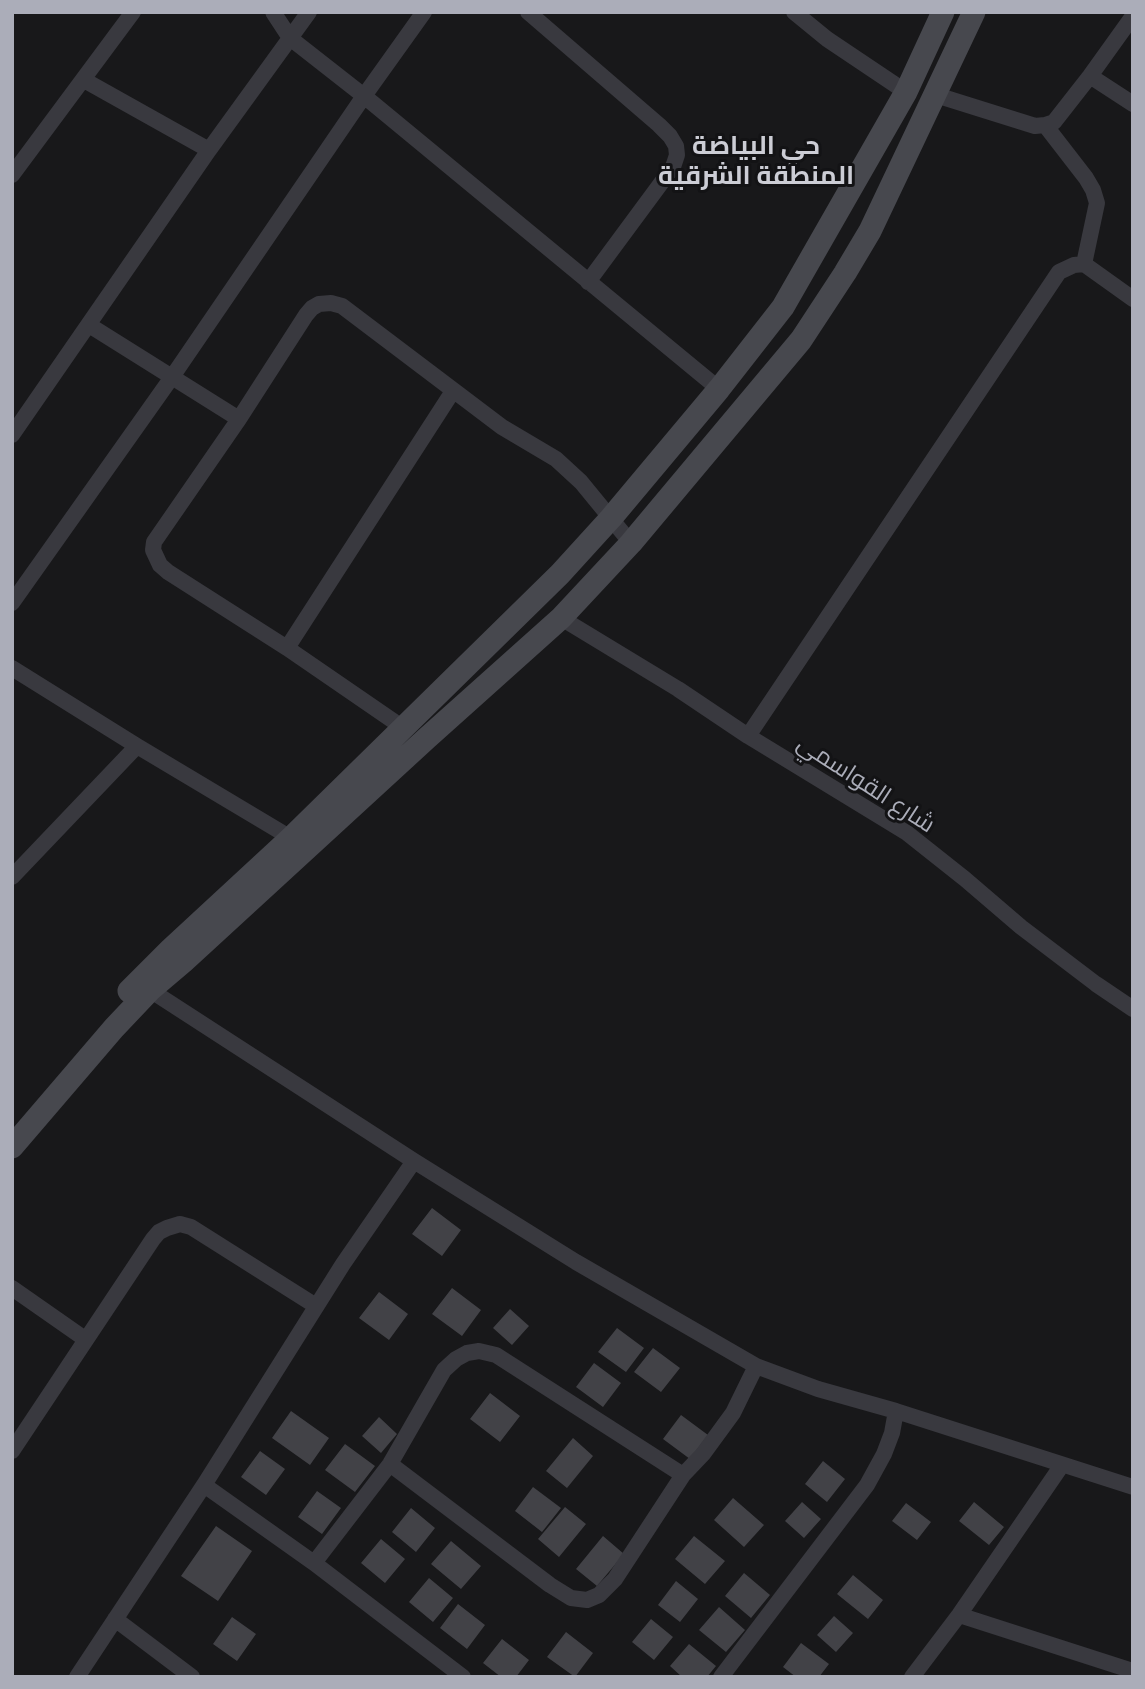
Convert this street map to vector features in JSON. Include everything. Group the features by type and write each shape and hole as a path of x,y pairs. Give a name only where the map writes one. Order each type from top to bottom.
{"main road":[{"path":"12,1135 142,987 559,574 611,518 719,389 783,307 906,92 943,12"},
{"path":"12,1147 114,1028 142,987 183,961 561,618 631,543 800,340 845,273 870,231 975,12"},
{"path":"446,685 464,704"}],"street":[{"path":"12,175 133,12"},
{"path":"273,12 290,38 719,389"},
{"path":"12,435 209,150 309,12"},
{"path":"12,603 424,12"},
{"path":"527,12 659,125 676,146 677,155 673,167 588,282"},
{"path":"793,12 827,39 906,92"},
{"path":"936,95 1035,126 1054,122 1133,16"},
{"path":"1090,76 1133,104"},
{"path":"84,80 209,150"},
{"path":"1045,125 1086,178 1097,203 1084,264"},
{"path":"748,736 1059,272 1084,264 1133,299"},
{"path":"402,727 287,648 168,572 160,565 153,550 154,542 239,419 306,315 319,304 342,306 502,427 564,466 582,482 631,543"},
{"path":"89,325 239,419"},
{"path":"287,648 453,391"},
{"name":"شارع القواسمي","path":"561,618 907,833 1021,927 1133,1009"},
{"path":"12,668 291,838"},
{"path":"16,867 136,746"},
{"path":"142,987 576,1262 756,1366 818,1389 896,1411 1133,1487"},
{"path":"77,1677 204,1485 316,1307 414,1161"},
{"path":"12,1451 153,1238 173,1225 191,1227 316,1307"},
{"path":"12,1288 85,1339"},
{"path":"314,1563 390,1464 444,1370 467,1353 480,1351 496,1355 683,1475"},
{"path":"390,1464 550,1585 570,1598 587,1600 599,1595 615,1579 683,1475 703,1454 733,1413 756,1366"},
{"path":"722,1677 867,1485 884,1454 896,1411"},
{"path":"912,1677 959,1615 1062,1465"},
{"path":"204,1485 314,1563 463,1677"},
{"path":"959,1615 1130,1672"},
{"path":"115,1619 192,1677"}],"building":[{"path":"432,1208 461,1230 442,1256 412,1234"},
{"path":"452,1288 481,1310 462,1336 432,1314"},
{"path":"379,1292 408,1314 389,1340 359,1318"},
{"path":"510,1309 529,1326 512,1345 493,1328"},
{"path":"617,1328 644,1348 626,1372 598,1352"},
{"path":"653,1348 680,1368 661,1392 634,1372"},
{"path":"594,1363 621,1383 603,1407 576,1387"},
{"path":"490,1393 520,1416 500,1442 470,1419"},
{"path":"291,1411 329,1438 310,1465 272,1438"},
{"path":"681,1415 708,1435 690,1459 663,1439"},
{"path":"379,1417 397,1434 381,1453 362,1436"},
{"path":"573,1438 593,1456 567,1488 546,1471"},
{"path":"345,1444 375,1466 355,1492 325,1470"},
{"path":"260,1451 285,1469 266,1495 241,1477"},
{"path":"823,1461 845,1479 827,1502 805,1484"},
{"path":"533,1487 561,1508 542,1532 515,1511"},
{"path":"317,1491 341,1508 322,1534 298,1517"},
{"path":"733,1498 764,1525 744,1547 714,1520"},
{"path":"802,1502 821,1519 804,1538 785,1521"},
{"path":"974,1502 1004,1527 989,1545 959,1521"},
{"path":"906,1503 931,1522 917,1540 892,1521"},
{"path":"565,1507 586,1524 559,1557 538,1539"},
{"path":"411,1508 435,1528 416,1552 392,1532"},
{"path":"216,1526 252,1551 218,1601 181,1576"},
{"path":"603,1536 624,1554 597,1586 576,1569"},
{"path":"694,1536 725,1561 705,1584 675,1559"},
{"path":"381,1539 405,1559 385,1583 361,1563"},
{"path":"451,1541 481,1566 461,1589 431,1564"},
{"path":"744,1573 770,1595 751,1618 725,1596"},
{"path":"853,1575 883,1600 868,1619 837,1594"},
{"path":"429,1578 453,1598 433,1622 409,1602"},
{"path":"676,1581 698,1599 680,1622 658,1605"},
{"path":"458,1604 485,1625 467,1649 440,1628"},
{"path":"719,1607 745,1630 726,1652 699,1630"},
{"path":"834,1616 853,1633 836,1652 817,1635"},
{"path":"232,1617 256,1634 237,1661 213,1644"},
{"path":"651,1619 673,1637 654,1660 632,1642"},
{"path":"566,1632 593,1653 575,1677 547,1657"},
{"path":"502,1639 529,1660 516,1677 501,1677 483,1663"},
{"path":"801,1643 829,1664 819,1677 796,1677 783,1667"},
{"path":"689,1644 716,1666 707,1677 682,1677 670,1666"}],"district":[{"name":"حي البياضة المنطقة الشرقية","path":"756,161"}]}
